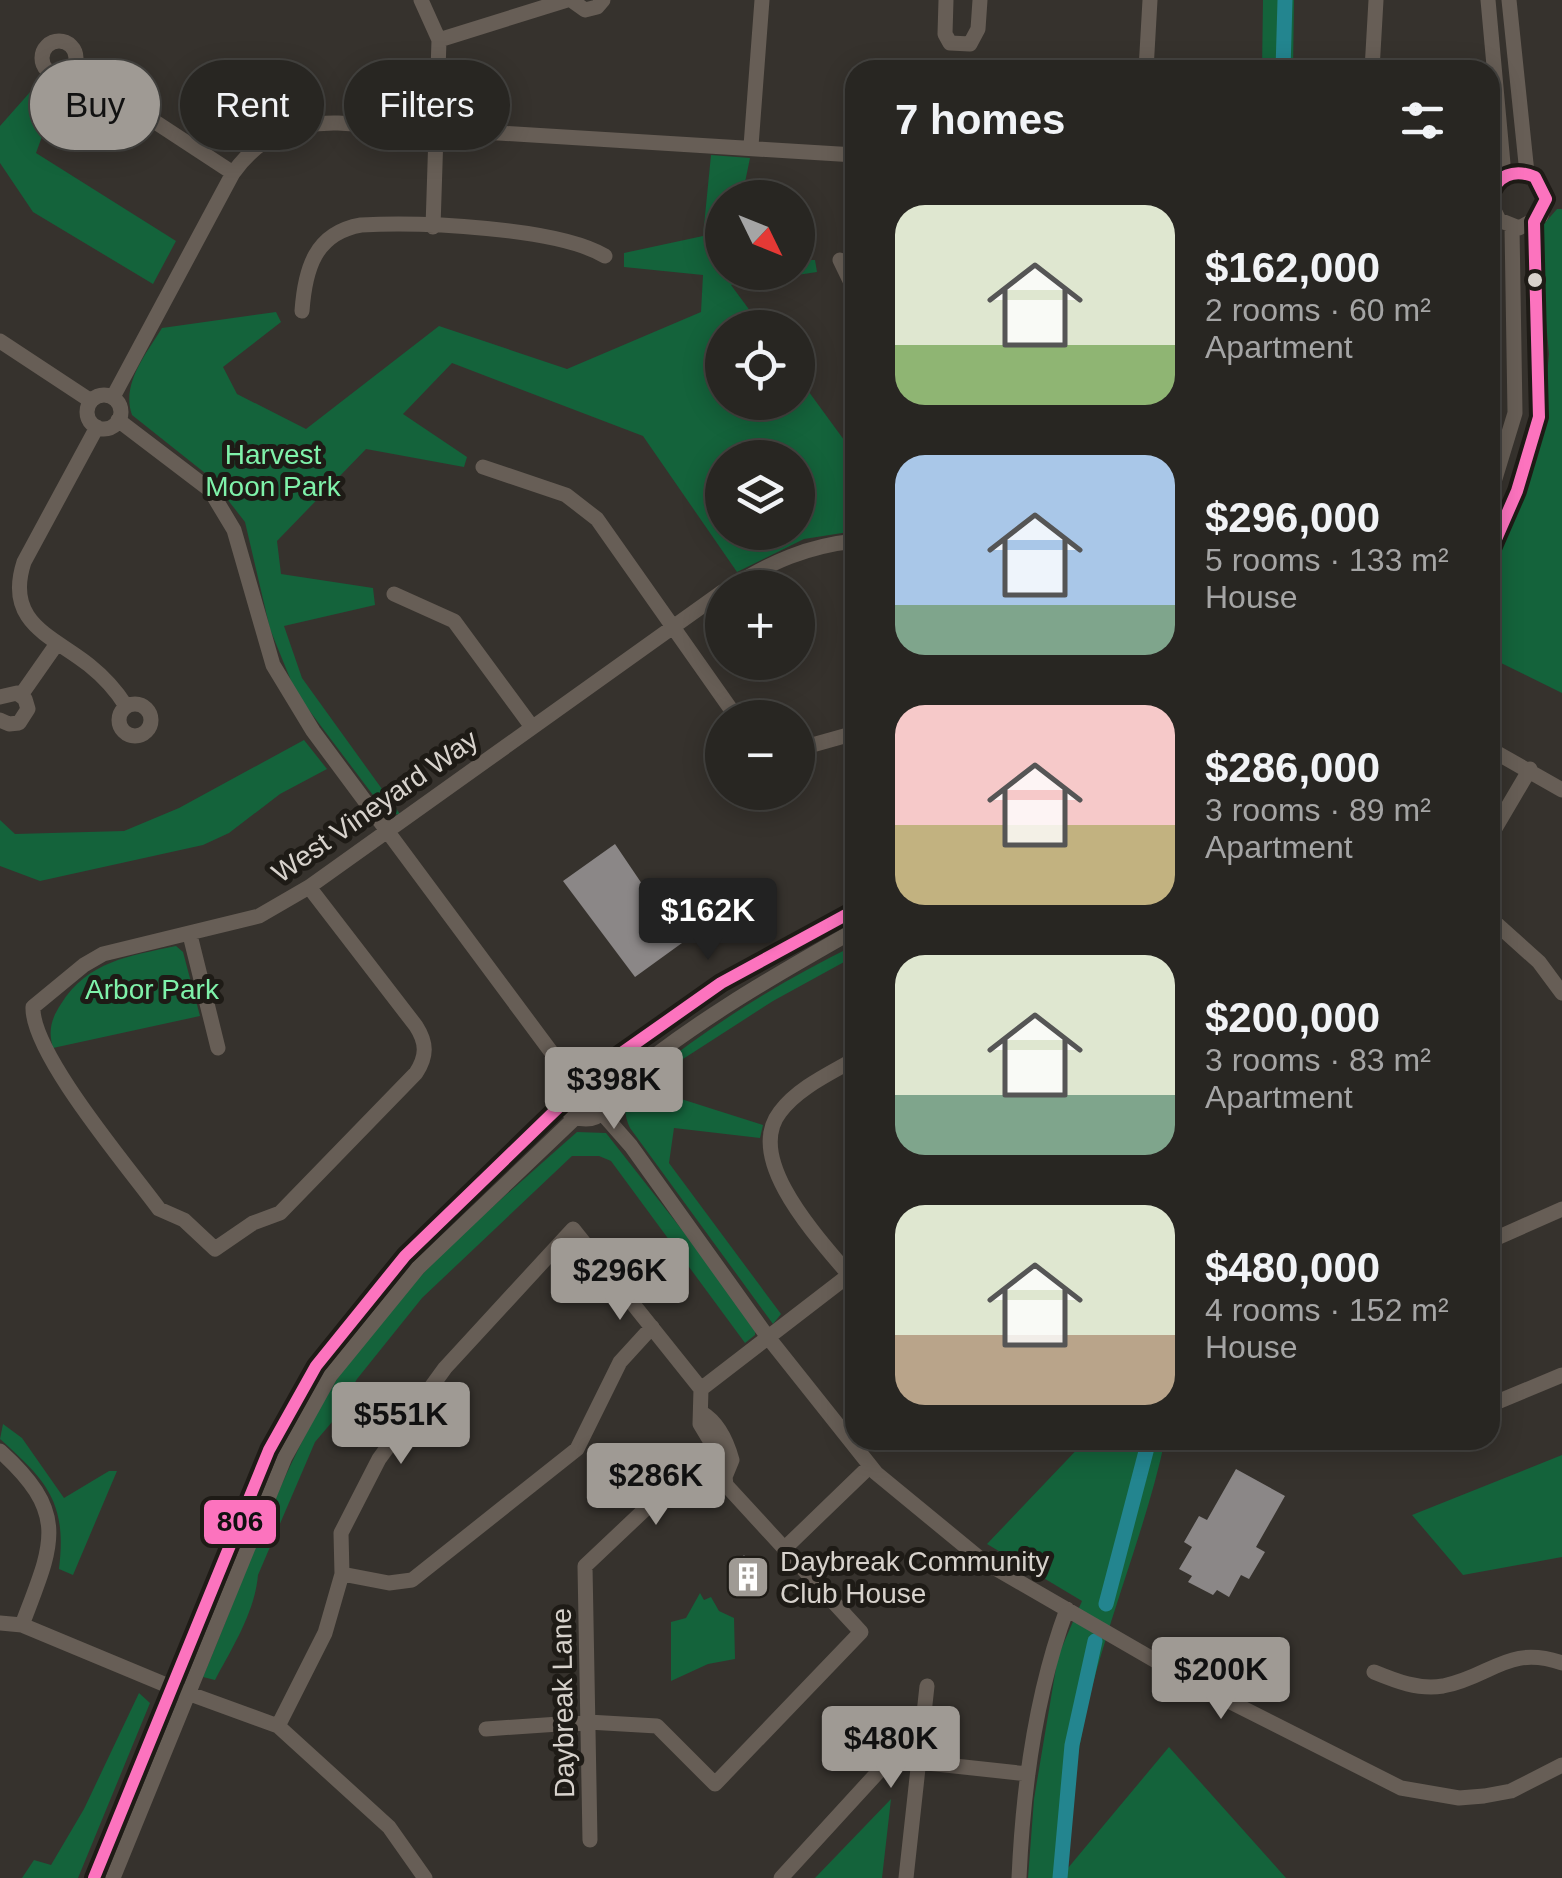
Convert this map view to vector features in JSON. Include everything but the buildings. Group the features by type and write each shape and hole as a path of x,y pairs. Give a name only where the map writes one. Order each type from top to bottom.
{"street":[{"path":"420,0 439,40 439,60"},
{"path":"439,40 569,0 585,10 597,7 603,0"},
{"path":"752,146 762,0"},
{"path":"946,0 945,34 950,43 960,46 970,44 976,37 980,0"},
{"path":"1147,60 1150,0"},
{"path":"1373,60 1376,0"},
{"path":"1488,0 1493,60"},
{"path":"1510,0 1527,173"},
{"path":"113,397 233,173 260,143 284,130 319,122 344,123"},
{"path":"160,125 233,173"},
{"path":"1500,131 1504,175"},
{"path":"510,132 845,153"},
{"path":"432,227 436,150"},
{"path":"1500,179 1504,175 1527,173 1554,199 1534,222 1512,227 1500,219"},
{"path":"1500,530 1517,491 1539,417 1534,222"},
{"path":"302,310 309,264 318,248 341,228 380,224 567,238 606,256"},
{"path":"1500,463 1515,413 1512,227"},
{"path":"840,260 845,270"},
{"path":"0,341 91,401"},
{"path":"104,395 113,397 121,410 118,420 107,428 97,427 88,416 91,401 104,395"},
{"path":"118,420 210,490 234,530 273,665 314,731 569,1076"},
{"path":"97,427 21,574 23,604 32,623 56,645 86,662 114,688 126,706"},
{"path":"483,467 566,495 597,519 725,700"},
{"path":"761,570 783,557 845,542"},
{"path":"394,594 454,621 532,727"},
{"name":"West Vineyard Way","path":"310,887 416,1026 425,1056 416,1073 280,1213 252,1223 216,1249 184,1220 158,1209 55,1065 32,1022 33,1007 84,964 103,954 259,916 310,887 705,604"},
{"path":"22,695 56,645"},
{"path":"0,697 12,692 22,695 28,704 24,719 14,724 0,720"},
{"path":"815,744 845,736"},
{"path":"1500,755 1562,790"},
{"path":"1500,820 1530,770"},
{"path":"596,1071 666,1017 760,957 845,915"},
{"path":"1500,927 1529,952 1562,992"},
{"path":"190,935 218,1048"},
{"path":"611,1091 596,1071 577,1071 563,1084 563,1103 576,1117 594,1118 602,1113 611,1091 674,1041 755,987 845,936"},
{"path":"845,1065 796,1095 771,1126 768,1150 776,1177 845,1269"},
{"path":"94,1878 270,1450 316,1366 405,1256 563,1103"},
{"path":"602,1113 631,1146 767,1336 845,1434"},
{"path":"113,1878 286,1457 330,1376 418,1268 576,1117"},
{"path":"1500,1237 1562,1210"},
{"path":"278,1726 325,1632 342,1574 342,1533 379,1460 444,1368 573,1229 701,1389 700,1424 715,1449 717,1469 725,1481 861,1632 716,1784 657,1726 588,1722 486,1729"},
{"path":"701,1389 767,1336 845,1283"},
{"path":"342,1574 389,1584 412,1580 542,1479 577,1449 620,1362 652,1327"},
{"path":"1500,1400 1562,1375"},
{"path":"857,1450 914,1508 983,1561 1201,1686 1401,1788 1460,1798 1484,1796 1510,1790 1562,1765"},
{"path":"0,1451 28,1476 44,1501 51,1533 45,1564 22,1624"},
{"path":"784,1548 870,1466"},
{"name":"Daybreak Lane","path":"590,1840 585,1566 658,1496 686,1484 725,1481"},
{"path":"1019,1878 1028,1774 1047,1670 1067,1609"},
{"path":"0,1622 22,1624 170,1687 278,1726 389,1827 425,1878"},
{"path":"1374,1672 1425,1687 1444,1686 1522,1656 1542,1656 1562,1663"},
{"path":"906,1878 926,1686"},
{"path":"781,1878 890,1759 1028,1774"}],"green space":[{"path":"1263,0 1294,0 1293,60 1262,60"},
{"path":"30,92 30,150 37,150 36,153 176,241 153,284 33,212 0,163 0,126"},
{"path":"711,155 750,158 745,180 709,180"},
{"path":"1557,209 1562,209 1562,693 1500,662 1500,544 1529,484 1543,421 1549,354 1540,255 1544,224"},
{"name":"Harvest Moon Park","path":"705,216 705,290 735,290 749,310 705,310 705,420 815,420 815,400 845,441 845,533 815,537 815,440 705,440 705,526 643,436 452,363 403,414 467,457 464,467 366,449 277,541 281,574 373,588 375,605 284,626 302,678 400,814 388,815 296,693 270,629 245,522 210,477 132,415 132,381 162,328 276,312 281,322 223,367 237,394 306,429 439,326 567,369 701,312 703,275 624,267 624,253 703,236"},
{"path":"722,550 782,550 741,570 736,570"},
{"path":"304,740 327,769 280,794 229,833 203,845 40,881 0,866 0,820 15,834 124,831 179,808"},
{"name":"Arbor Park","path":"176,946 183,952 200,1016 53,1048 51,1031 55,1015 84,978 111,963"},
{"path":"845,950 845,961 773,1001 683,1059 678,1098 763,1125 760,1138 674,1128 669,1163 781,1314 773,1324 630,1128 625,1111 630,1089 636,1082 723,1020"},
{"path":"577,1132 606,1133 756,1324 755,1335 745,1343 611,1161 599,1156 572,1156 422,1298 357,1379 332,1422 315,1442 258,1575 248,1616 235,1642 215,1680 203,1677 279,1491 314,1419 358,1348 415,1282"},
{"path":"3,1424 22,1438 64,1498 109,1471 117,1471 73,1575 59,1569 57,1510 31,1468 0,1439"},
{"path":"1076,1450 1162,1450 1087,1707 1074,1787 1068,1868 1169,1747 1286,1878 1028,1878 1034,1799 1058,1656 1082,1601 987,1544"},
{"path":"1562,1455 1562,1557 1463,1575 1412,1515"},
{"path":"700,1593 704,1600 711,1597 719,1611 734,1618 735,1659 708,1664 671,1681 671,1622 686,1618"},
{"path":"139,1693 150,1703 78,1878 22,1878 34,1860 51,1865 84,1809"},
{"path":"891,1799 882,1878 815,1878"}],"waterway":[{"path":"1283,60 1285,0"},
{"path":"1106,1604 1146,1450"},
{"path":"1060,1878 1072,1745 1095,1641"}],"transit line":[{"name":"806","path":"1500,181 1520,173 1535,177 1546,199 1534,222"},
{"name":"806","path":"1500,530 1517,491 1539,417 1534,222"},
{"name":"806","path":"596,1071 721,983 845,915"},
{"name":"806","path":"94,1878 269,1450 316,1366 405,1256 563,1103"}],"place":[{"name":"Daybreak Community Club House","path":"748,1577"}]}
